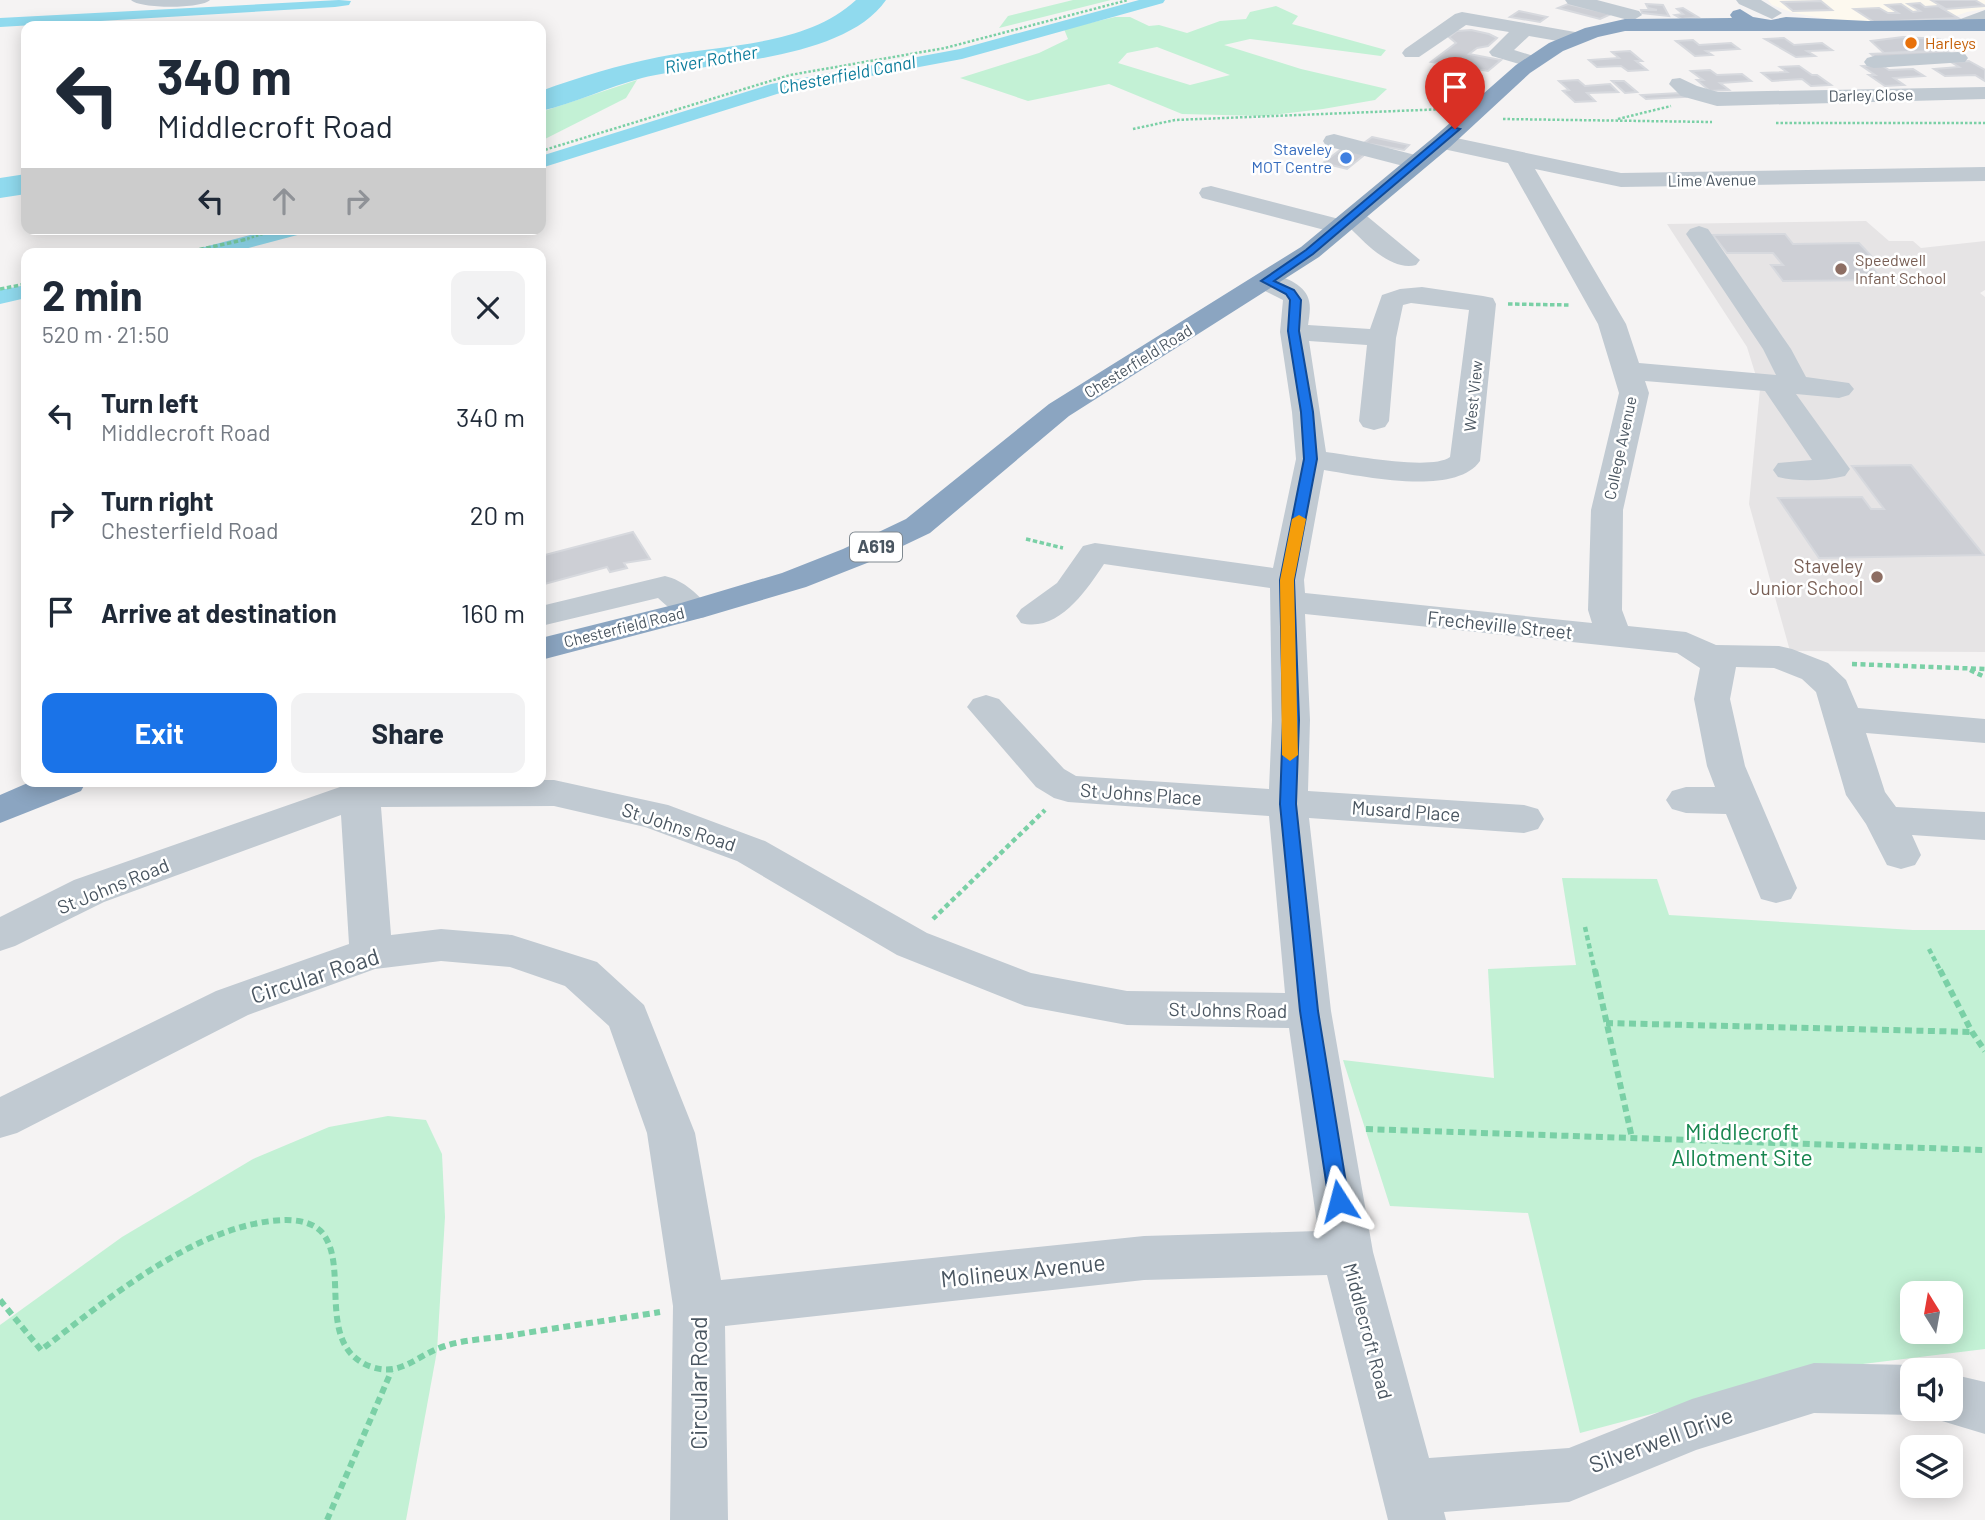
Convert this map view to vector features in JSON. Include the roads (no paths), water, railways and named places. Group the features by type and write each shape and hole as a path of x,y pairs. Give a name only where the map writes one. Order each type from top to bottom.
{"highway":[{"name":"Chesterfield Road","path":"546,648 693,610 794,580 867,551 918,526 1059,410 1292,265 1442,142 1533,62 1574,38 1625,25 1701,23 1759,13"},
{"name":"A619","path":"1759,13 1839,25 1954,25 1985,19"},
{"path":"0,810 55,787"}],"street":[{"path":"141,0 200,0"},
{"path":"1575,0 1632,15"},
{"path":"1412,53 1462,18 1574,38"},
{"path":"1874,62 1912,60 1966,51 1954,25"},
{"path":"1525,29 1499,52 1533,62"},
{"name":"Darley Close","path":"1912,60 1961,93"},
{"path":"1753,74 1782,96"},
{"name":"Darley Close","path":"1679,84 1689,92 1704,97 1730,99 1985,93"},
{"path":"1334,141 1415,162"},
{"name":"Lime Avenue","path":"1442,142 1621,180 1985,174"},
{"name":"College Avenue","path":"1518,160 1612,324 1634,393 1607,510 1605,610 1614,637"},
{"path":"1211,193 1347,222 1408,260"},
{"path":"1699,234 1777,348 1785,385 1834,469 1789,470"},
{"name":"Middlecroft Road","path":"1266,281 1284,288 1294,296 1294,331 1307,412 1311,459 1287,591 1291,720 1288,804 1309,1011 1347,1252 1413,1503"},
{"name":"West View","path":"1311,459 1431,474 1444,473 1462,466 1465,461 1483,304 1416,294 1395,298 1391,300 1382,338"},
{"path":"1294,331 1382,338 1374,421"},
{"path":"1627,371 1839,389"},
{"name":"Frecheville Street","path":"1032,616 1069,590 1095,553 1287,591 1614,637 1686,643 1709,656 1779,657 1815,671 1833,688 1866,795 1884,820 1900,855"},
{"path":"546,591 646,564"},
{"path":"546,615 665,586 693,610"},
{"path":"1709,656 1718,667 1712,699 1726,766 1776,888"},
{"name":"St Johns Place","path":"986,707 1051,778 1069,789 1288,804"},
{"path":"1843,719 1985,731"},
{"path":"360,788 371,953"},
{"name":"St Johns Road","path":"0,935 89,891 360,788 554,793 654,815 751,851 912,944 1025,989 1127,1008 1309,1011"},
{"path":"1686,800 1741,801"},
{"name":"Musard Place","path":"1288,804 1524,819"},
{"path":"1884,820 1985,826"},
{"name":"Circular Road","path":"0,1119 232,1003 371,953 442,946 512,951 581,974 628,1017 671,1133 699,1306 699,1520"},
{"name":"Molineux Avenue","path":"699,1306 1144,1258 1347,1252"},
{"name":"Silverwell Drive","path":"1413,1503 1569,1475 1692,1425 1814,1388 1900,1390"},
{"path":"1963,1402 1985,1408"}],"water":[{"path":"351,1 349,5 335,7 100,21 21,21 21,26 0,27 0,18"}],"waterway":[{"name":"River Rother","path":"546,100 639,70 763,49 807,38 849,20 873,0"},
{"name":"Chesterfield Canal","path":"546,160 777,88 962,54 1157,0"},
{"name":"River Rother","path":"0,188 21,185"},
{"name":"Chesterfield Canal","path":"224,248 274,235"},
{"name":"Chesterfield Canal","path":"0,297 21,293"}],"place":[{"name":"Harleys","path":"1911,43"},
{"name":"Staveley MOT Centre","path":"1346,158"},
{"name":"Speedwell Infant School","path":"1841,269"},
{"name":"Staveley Junior School","path":"1877,577"}],"park label":[{"name":"Middlecroft Allotment Site","path":"1742,1145"}]}
